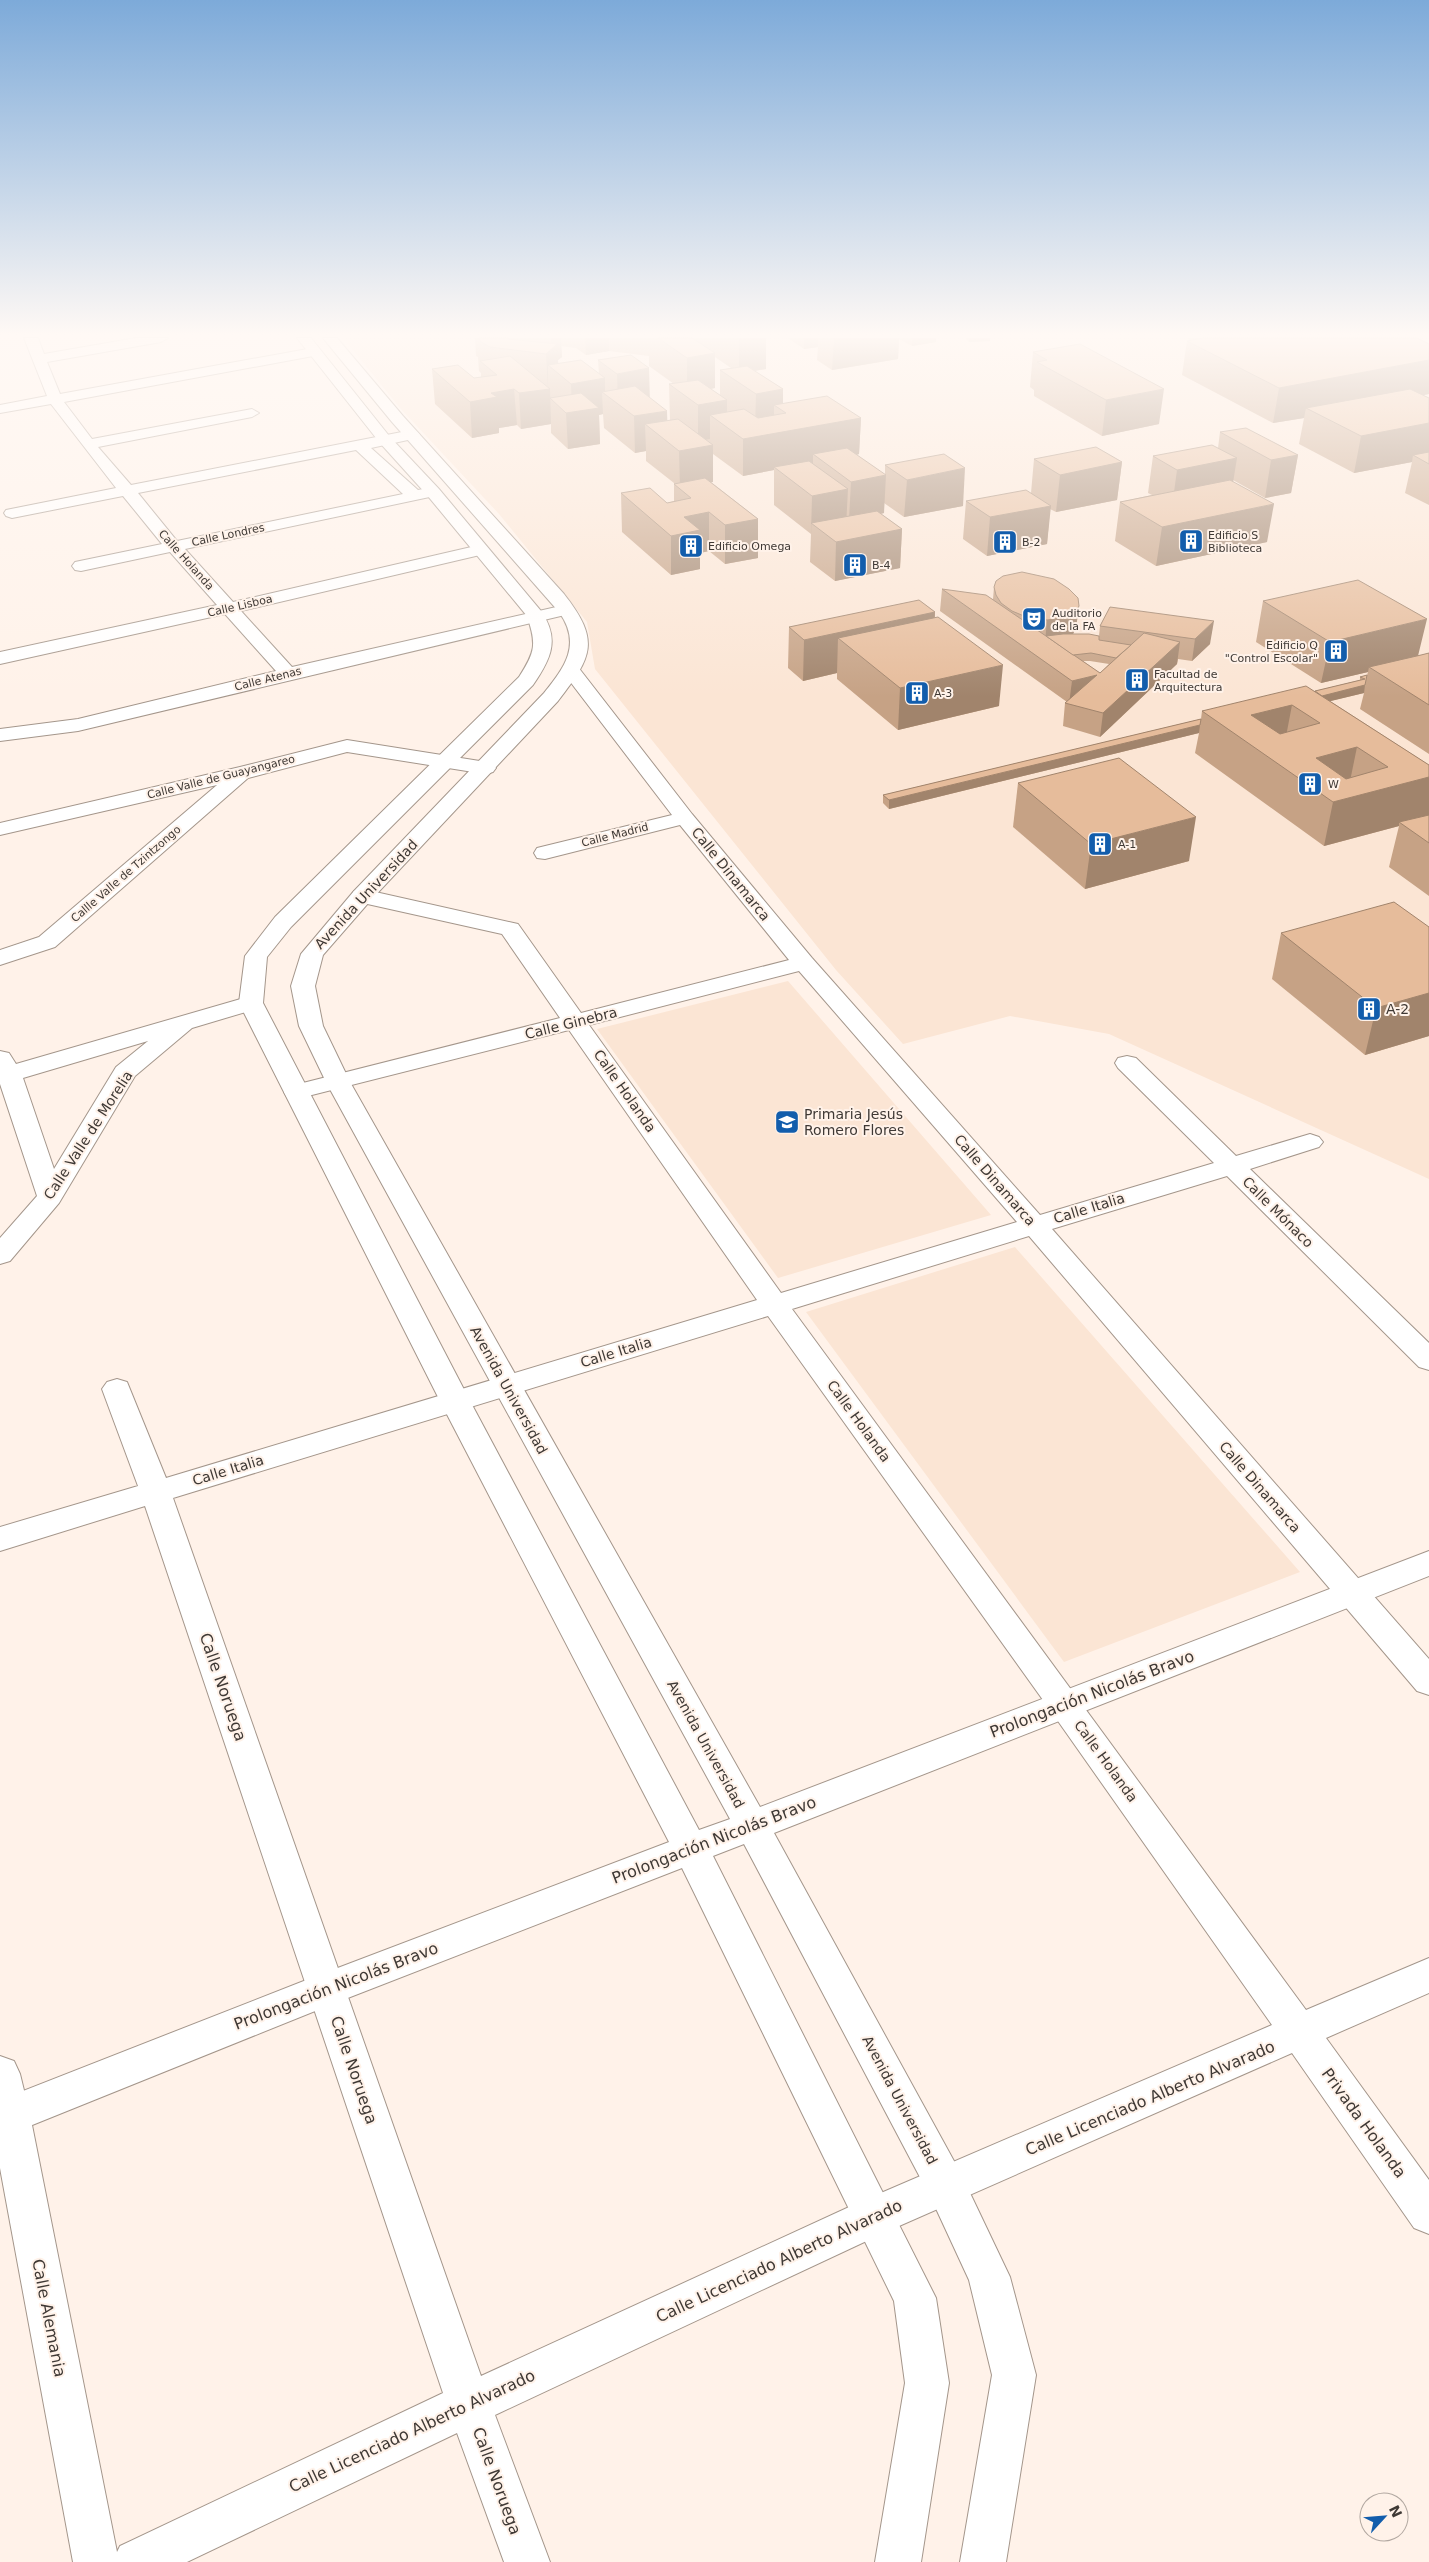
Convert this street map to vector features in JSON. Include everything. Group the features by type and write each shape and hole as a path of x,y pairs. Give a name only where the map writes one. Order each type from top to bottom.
{"street":[{"name":"Calle Holanda","path":"99,458 173,546 288,674"},
{"path":"12,513 295,458"},
{"path":"373,458 415,496"},
{"path":"401,458 433,492 535,615 542,634 542,656 526,681 444,760 283,922 256,956 251,1003 455,1401 691,1849 915,2298 927,2383 898,2562"},
{"name":"Avenida Universidad","path":"432,458 565,610 577,627 579,648 571,671 551,697 486,768 362,896 312,954 303,986 310,1026 338,1082 752,1826 946,2186 989,2277 1014,2375 983,2562"},
{"name":"Calle Londres","path":"81,566 433,492"},
{"name":"Calle Lisboa","path":"0,658 480,550"},
{"name":"Calle Atenas","path":"0,736 78,725 535,615 565,610"},
{"name":"Calle Dinamarca","path":"571,671 685,818 804,963 1034,1225 1429,1682"},
{"name":"Calle Valle de Guayangareo","path":"0,829 242,773 347,746 486,768"},
{"name":"Callle Valle de Tzintzongo","path":"0,958 47,942 242,773"},
{"name":"Calle Madrid","path":"545,853 685,818"},
{"name":"Calle Holanda","path":"362,896 510,929 774,1304 1066,1704 1300,2033"},
{"name":"Calle Ginebra","path":"296,1092 804,963"},
{"name":"Calle Valle de Morelia","path":"4,1066 184,1023 251,1003"},
{"name":"Calle Valle de Morelia","path":"0,1254 50,1197 125,1072 184,1023"},
{"name":"Calle Mónaco","path":"1127,1063 1429,1360"},
{"path":"4,1066 50,1197"},
{"name":"Calle Italia","path":"0,1539 1310,1142"},
{"name":"Calle Noruega","path":"116,1389 156,1492 469,2404 527,2562"},
{"name":"Prolongación Nicolás Bravo","path":"5,2117 327,1989 1352,1595 1429,1563"},
{"name":"Calle Licenciado Alberto Alvarado","path":"136,2562 469,2404 875,2216 1300,2033 1429,1975"},
{"name":"Privada Holanda","path":"1300,2033 1429,2214"},
{"name":"Calle Alemania","path":"0,2074 5,2117 96,2562"}],"shaded area":[{"path":"446,458 1429,458 1429,1179 1109,1034 1010,1016 903,1044 836,970 595,669 587,622 499,514"},
{"name":"Primaria Jesús Romero Flores","path":"788,981 991,1215 778,1278 597,1029"},
{"path":"1015,1247 1300,1572 1064,1662 806,1312"}],"building":[{"path":"818,458 861,458 886,475 851,482"},
{"path":"925,458 949,458 965,468 907,480 885,465"},
{"path":"1114,458 1122,462 1060,475 1034,459"},
{"path":"1156,458 1237,458 1177,470"},
{"path":"1267,458 1284,458 1271,460"},
{"path":"1418,458 1429,458 1429,464"},
{"path":"809,461 848,489 812,496 774,467"},
{"path":"705,478 758,519 725,525 709,512 684,517 700,530 671,536 621,493 650,488 667,503 691,498 674,484"},
{"path":"1230,480 1274,504 1162,527 1120,502"},
{"path":"1026,490 1051,506 990,517 966,501"},
{"path":"877,511 902,529 836,542 811,523"},
{"path":"1022,572 1054,579 1069,589 1078,598 1079,606 1076,612 1068,617 1047,620 1024,616 1012,611 1001,603 994,587 996,581 1003,576"},
{"path":"1358,580 1427,619 1330,642 1263,601"},
{"path":"942,589 986,595 1100,673 1144,633 1180,642 1103,713 1065,703 1097,675 1072,681"},
{"path":"919,600 935,612 804,640 789,627"},
{"path":"1110,607 1214,621 1195,639 1100,626"},
{"path":"938,617 1003,665 900,688 838,638"},
{"path":"1089,634 1099,636 1099,640 1131,645 1116,658 1091,653 1073,655 1046,636"},
{"path":"1429,653 1429,705 1369,667 1421,655"},
{"path":"1367,675 1365,685 1322,696 1315,691 1365,679 1360,677"},
{"path":"1306,686 1429,765 1429,777 1333,802 1202,711","holes":["1292,705 1320,723 1280,734 1251,715","1357,747 1388,767 1346,779 1316,758"]},
{"path":"1201,719 1200,725 889,800 883,795"},
{"path":"1119,758 1196,817 1091,844 1018,783"},
{"path":"1429,815 1429,843 1399,822"},
{"path":"1394,902 1429,927 1429,993 1376,1008 1281,933"}],"place":[{"name":"Edificio S Biblioteca","path":"1191,541"},
{"name":"B-2","path":"1005,542"},
{"name":"Edificio Omega","path":"691,546"},
{"name":"B-4","path":"855,565"},
{"name":"Auditorio de la FA","path":"1034,619"},
{"name":"Edificio Q \"Control Escolar\"","path":"1336,651"},
{"name":"Facultad de Arquitectura","path":"1137,680"},
{"name":"A-3","path":"917,693"},
{"name":"W","path":"1310,784"},
{"name":"A-1","path":"1100,844"},
{"name":"A-2","path":"1369,1009"},
{"name":"Primaria Jesús Romero Flores","path":"787,1122"}]}
